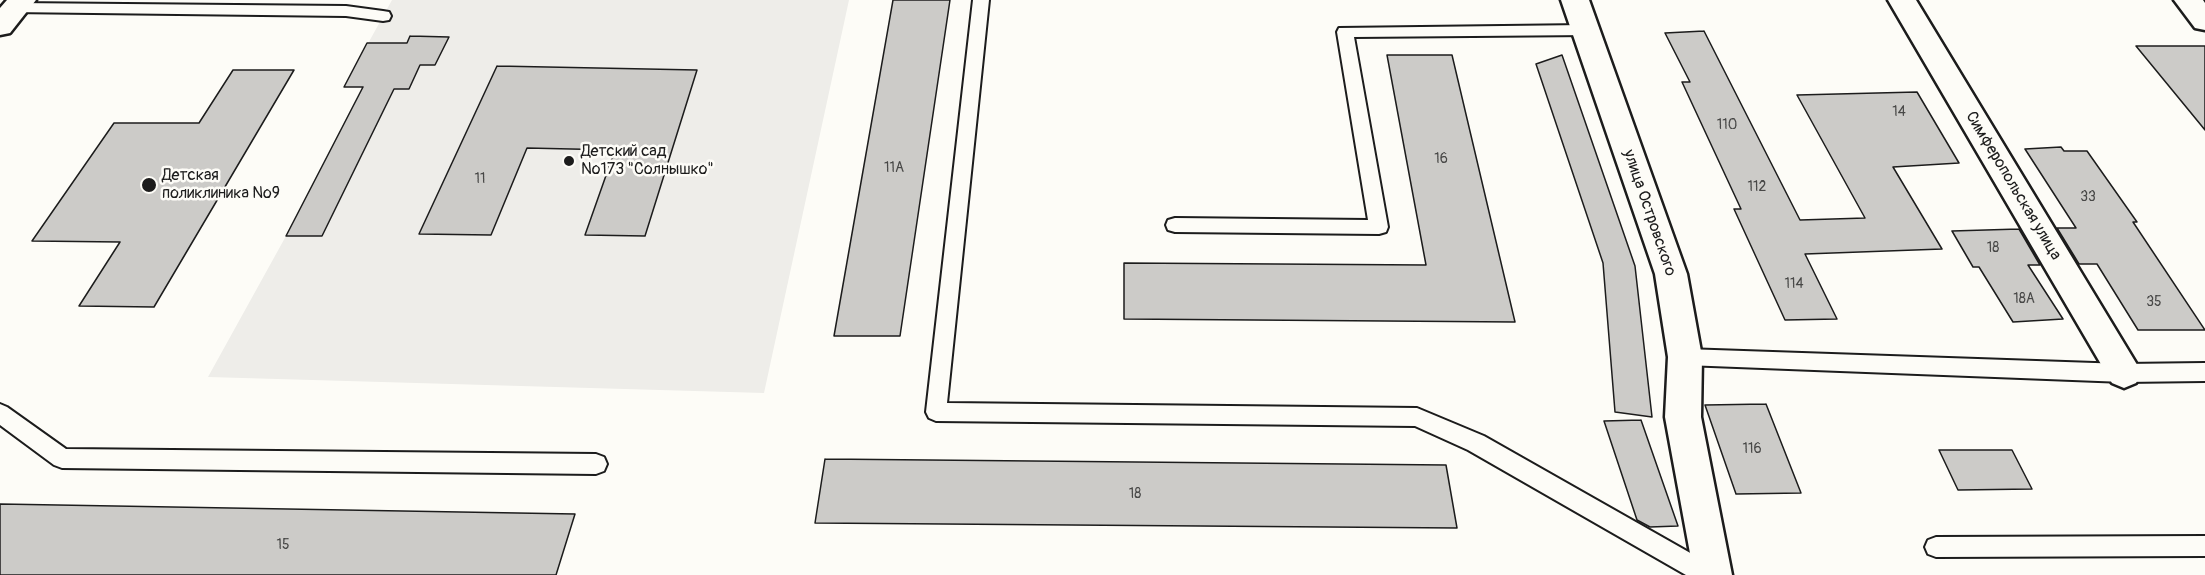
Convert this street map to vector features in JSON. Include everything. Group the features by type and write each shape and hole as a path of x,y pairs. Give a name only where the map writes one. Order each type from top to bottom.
{"street":[{"name":"улица Островского","path":"1575,0 1671,274 1685,357 1683,417 1713,575"},
{"name":"Симферопольская улица","path":"1902,0 2124,373"},
{"path":"2188,0 2205,21"}],"lane":[{"path":"981,0 936,412 1417,417 1476,443 1707,575"},
{"path":"12,11 260,5 346,10 383,16"},
{"path":"1175,225 1379,227 1345,32 1585,31"},
{"path":"1685,357 2124,373 2205,372"},
{"path":"1,414 62,458 596,464"},
{"path":"1936,547 2205,546"}],"shaded area":[{"name":"Детский сад №173 \"Солнышко\"","path":"392,0 849,0 764,393 208,377 286,236 362,87 344,87"}],"building":[{"path":"893,0 950,0 900,336 834,336"},
{"path":"1704,31 1800,220 1865,218 1797,95 1917,92 1959,163 1893,167 1942,249 1805,254 1837,319 1785,320 1734,209 1741,209 1682,82 1690,82 1665,33"},
{"path":"410,36 449,37 435,65 420,65 409,89 394,89 322,236 286,236 363,87 344,87 367,43 407,43"},
{"path":"2136,46 2205,46 2205,130"},
{"path":"1387,55 1452,55 1515,322 1124,319 1124,263 1426,265"},
{"path":"1562,55 1635,266 1652,417 1615,412 1603,263 1536,64"},
{"path":"497,66 697,70 645,236 585,235 615,150 527,148 491,235 419,234"},
{"name":"Детская поликлиника №9","path":"233,70 294,70 154,307 79,306 120,242 32,241 114,123 199,123"},
{"path":"2061,147 2064,151 2087,151 2137,222 2133,222 2205,330 2138,330 2097,264 2079,264 2057,228 2076,228 2025,149"},
{"path":"2019,229 2040,265 2028,265 2063,319 2013,322 1979,267 1973,267 1952,231"},
{"path":"1766,404 1801,493 1736,494 1705,405"},
{"path":"1641,420 1678,526 1650,527 1637,520 1604,421"},
{"path":"1939,450 2012,450 2032,489 1958,490"},
{"path":"825,459 1446,465 1457,528 815,523"},
{"path":"0,504 575,514 556,575 0,575"}],"place":[{"name":"Детский сад №173 \"Солнышко\"","path":"569,161"},
{"name":"Детская поликлиника №9","path":"149,185"}]}
